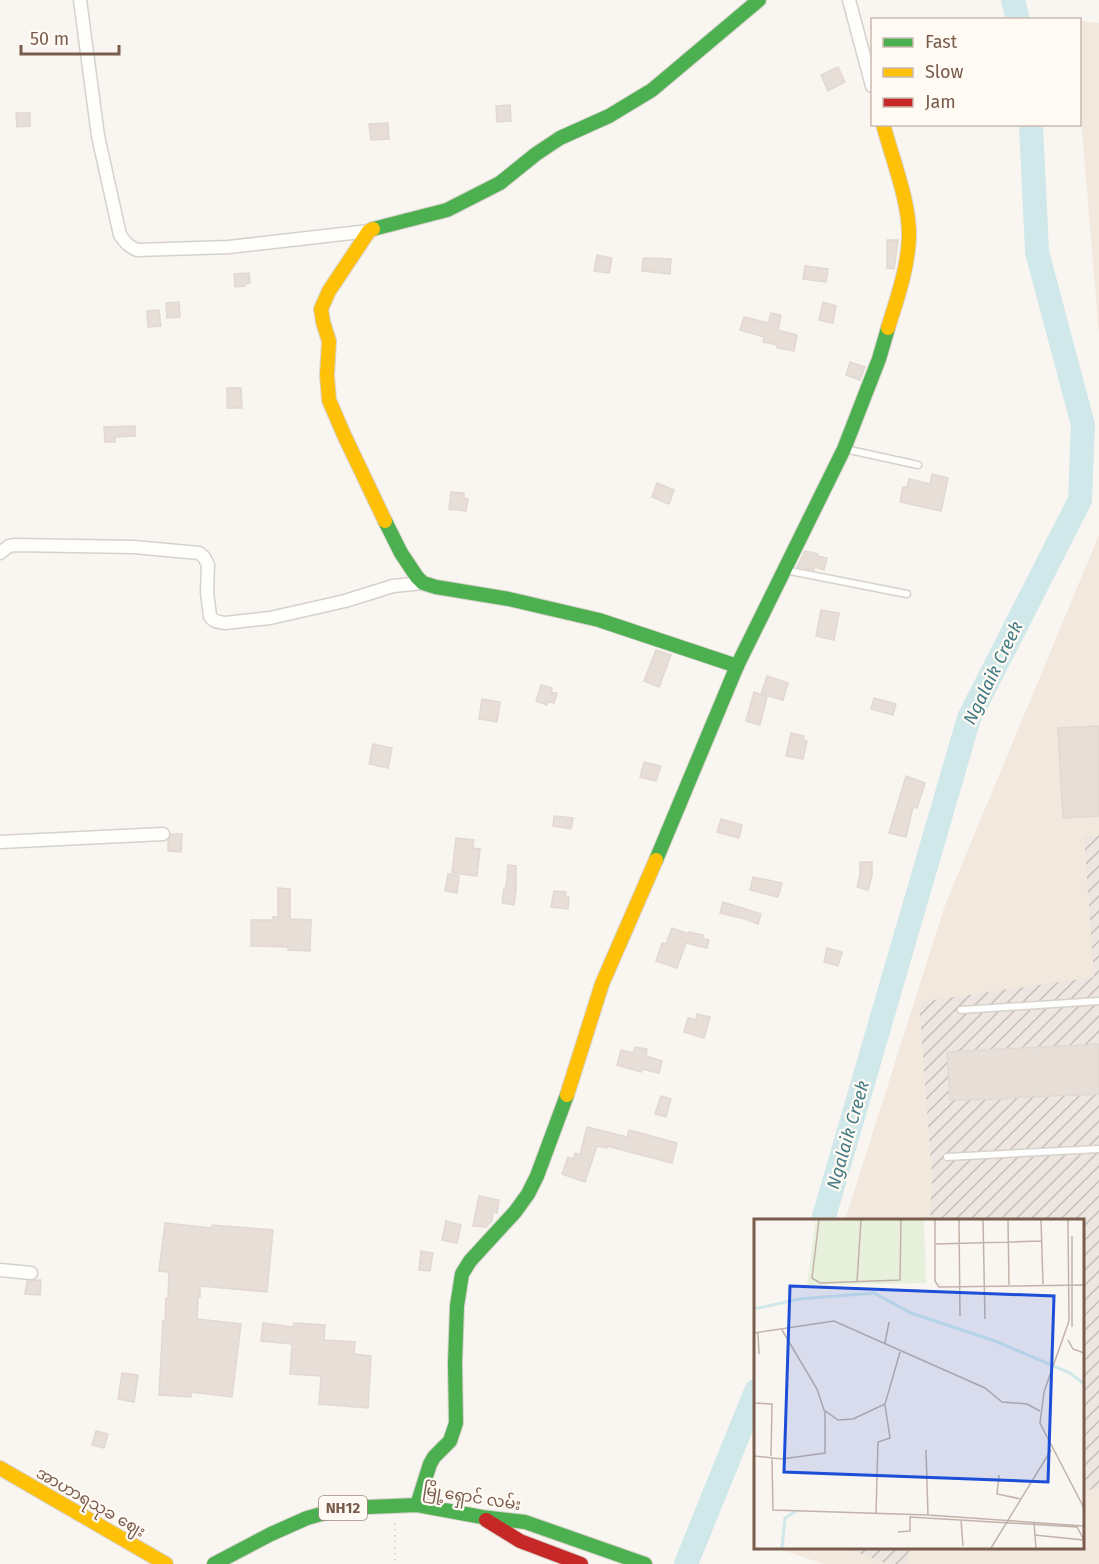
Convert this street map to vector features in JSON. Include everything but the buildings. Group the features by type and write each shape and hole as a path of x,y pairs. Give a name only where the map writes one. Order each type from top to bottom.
{"main road":[{"path":"737,666 599,620 509,599 423,583 401,553 329,400 327,375 329,341 321,309 329,291 369,231 382,224 447,210 500,183 560,138 609,116 652,90 759,0"},
{"path":"417,1505 430,1464 450,1441 456,1422 455,1351 457,1306 462,1274 480,1249 515,1212 537,1176 569,1090 602,984 737,666 844,449 879,358 906,266 909,238 908,218 884,126"},
{"name":"အာဟာရသုခ ဈေး","path":"0,1468 166,1564"},
{"name":"မြို့ရှောင် လမ်း","path":"214,1564 271,1534 308,1518 343,1508 394,1505 417,1505 525,1522 645,1564"},
{"name":"NH12","path":"482,1517 520,1541 581,1564"}],"street":[{"path":"80,0 98,136 120,235 131,248 144,250 229,247 369,231"},
{"path":"849,0 871,79"},
{"path":"0,553 9,546 15,545 134,547 199,554 204,557 208,565 207,592 210,616 218,622 225,623 270,618 345,601 393,586 423,583"},
{"path":"0,842 163,834"},
{"path":"0,1270 31,1273"}],"lane":[{"path":"844,449 918,465"},
{"path":"785,570 907,594"},
{"path":"961,1010 1099,1001"},
{"path":"947,1157 1099,1149"}],"path":[{"path":"394,1505 395,1564"}],"shaded area":[{"path":"1081,21 1099,23 1099,333 1081,118"},
{"path":"1099,535 1099,1564 824,1564 779,1549 1084,1549 1084,1219 845,1219 945,905"},
{"path":"1099,835 1099,1488 1084,1491 1084,1219 930,1219 932,1177 919,1002 1094,977 1084,836"},
{"path":"847,1549 910,1549 907,1564 888,1564"}],"waterway":[{"name":"Ngalaik Creek","path":"1013,0 1018,18"},
{"name":"Ngalaik Creek","path":"823,1219 969,718 1080,500 1083,425 1037,252 1031,126"},
{"name":"Ngalaik Creek","path":"686,1564 754,1396"}],"traffic: fast":[{"path":"373,229 447,210 500,183 560,138 609,116 652,90 759,0"},
{"path":"656,860 737,666 844,449 879,359 888,328"},
{"path":"385,521 401,553 423,583 509,599 599,620 737,666"},
{"path":"417,1505 430,1464 450,1441 456,1423 457,1306 462,1274 470,1261 515,1212 528,1194 567,1095"},
{"path":"214,1564 307,1518 343,1508 417,1505 525,1522 645,1564"}],"traffic: slow":[{"path":"884,126 904,195 909,224 904,272 888,328"},
{"path":"373,229 369,231 329,291 321,309 329,341 327,375 329,400 385,521"},
{"path":"567,1095 602,984 656,860"},
{"path":"0,1468 166,1564"}],"traffic: jam":[{"path":"486,1520 520,1541 581,1564"}]}
